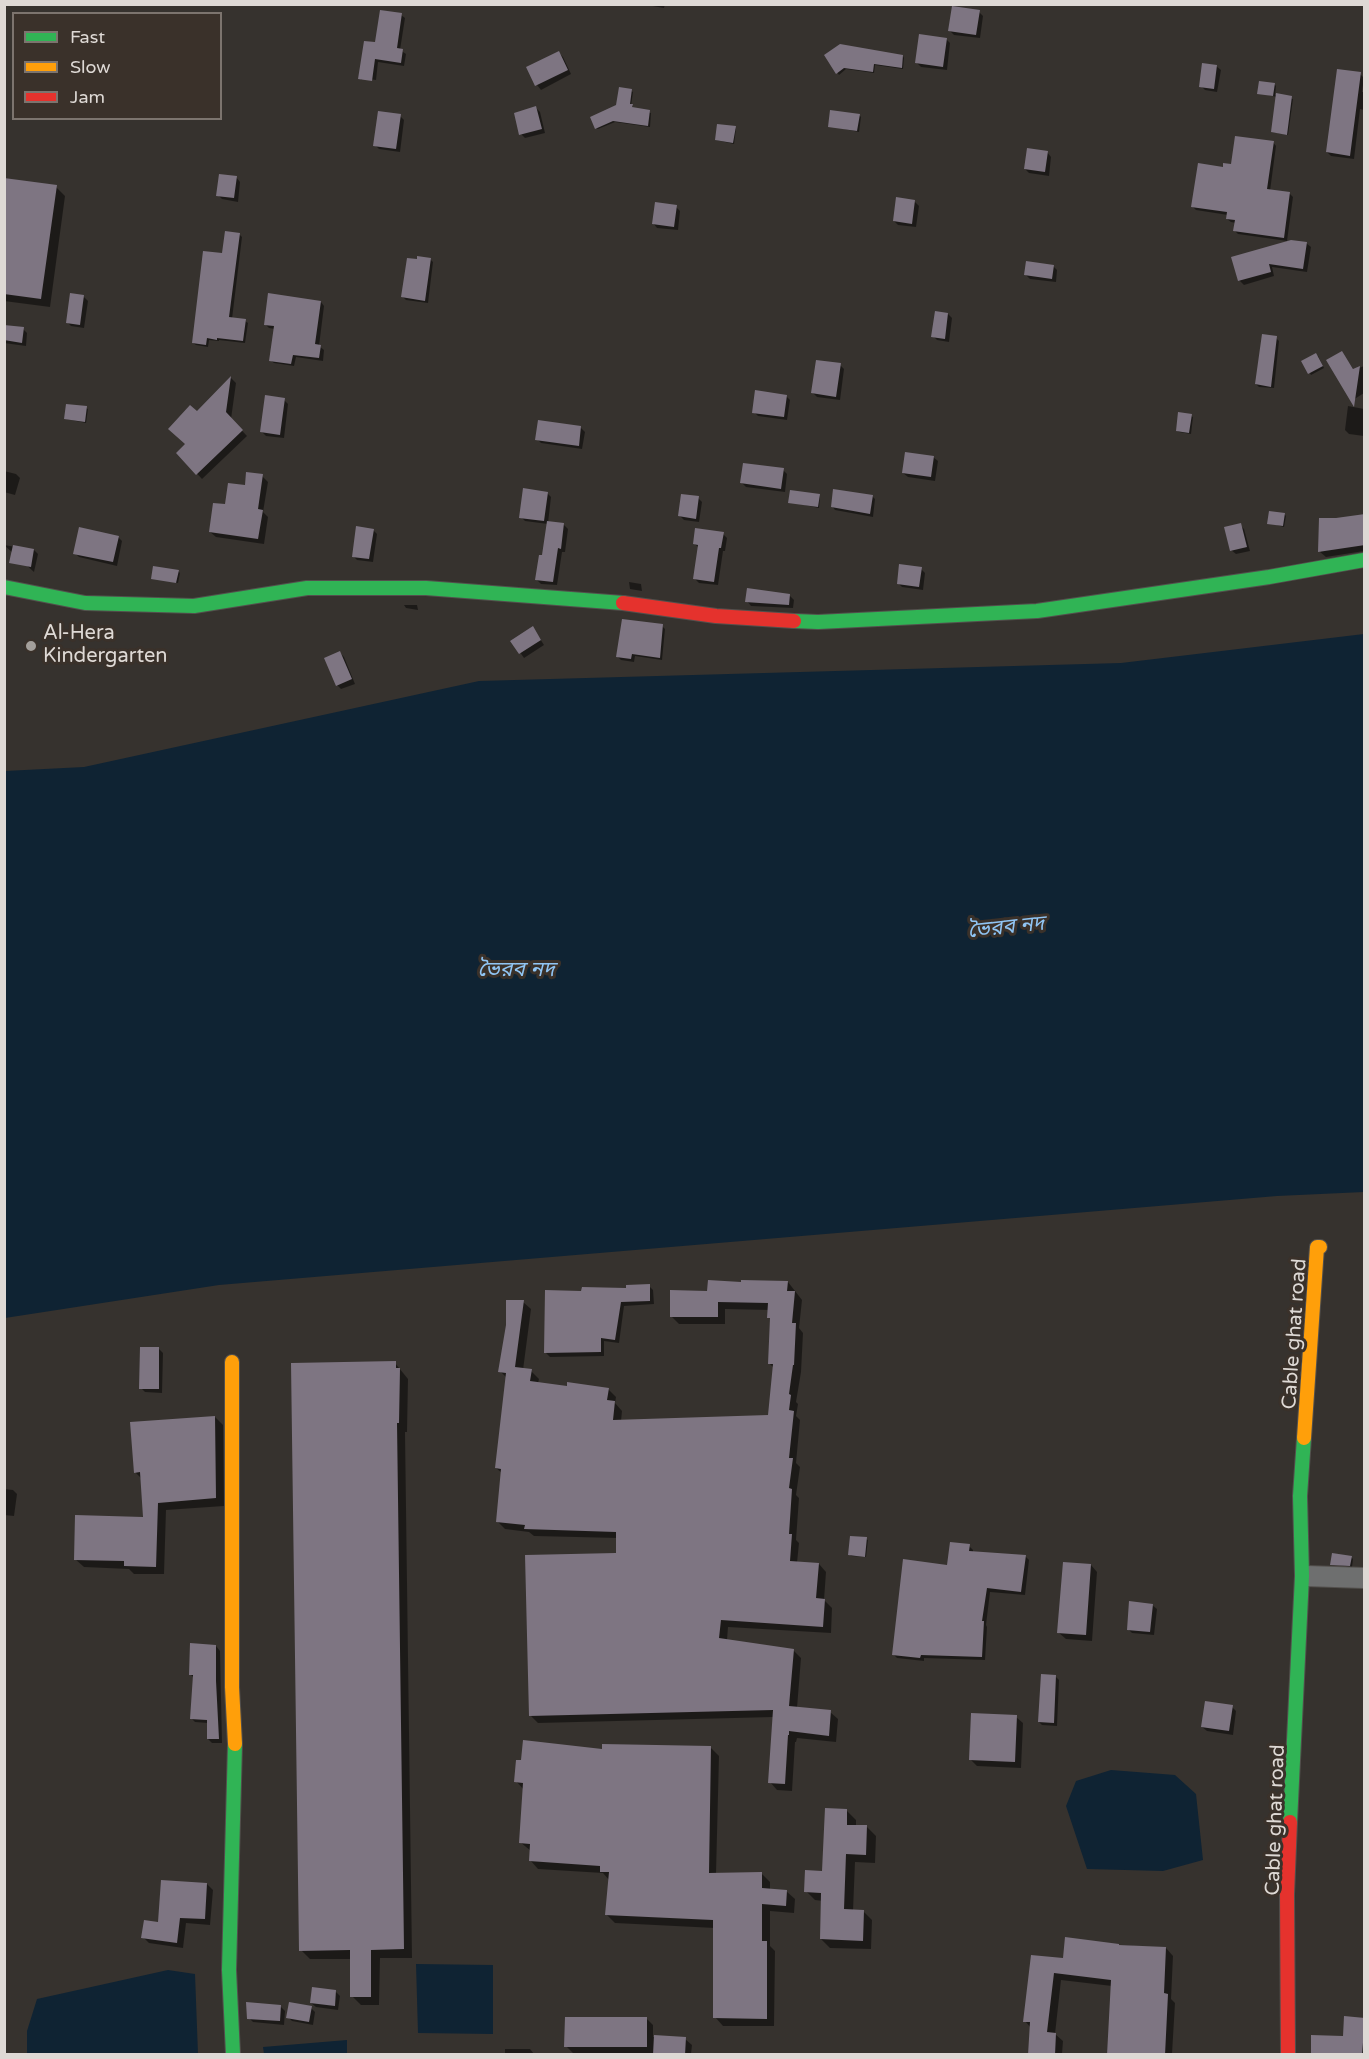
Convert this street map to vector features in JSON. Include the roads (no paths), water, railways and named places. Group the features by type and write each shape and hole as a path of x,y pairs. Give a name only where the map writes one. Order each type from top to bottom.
{"street":[{"path":"4,588 85,603 194,606 307,588 426,588 615,602 716,616 818,622 1037,611 1269,578 1365,560"},
{"name":"Cable ghat road","path":"1317,1247 1320,1247 1304,1494 1306,1576 1292,1890 1290,2055 1287,1894 1302,1576 1300,1496 1317,1247"},
{"path":"232,1362 232,1675 236,1758 230,1970 232,2055"},
{"path":"1306,1576 1365,1578"}],"water":[{"name":"ভৈরব নদ","path":"1364,634 1364,1192 1277,1196 219,1285 5,1318 5,771 84,767 479,681 1121,663"},
{"path":"1111,1770 1175,1775 1196,1794 1203,1860 1163,1871 1087,1869 1066,1806 1076,1781"},
{"path":"416,1964 493,1965 493,2034 418,2033"},
{"path":"168,1970 195,1974 198,2054 27,2054 27,2031 37,1999"},
{"path":"347,2040 347,2054 264,2054 263,2047"}],"place":[{"name":"Al-Hera Kindergarten","path":"31,646"}]}
